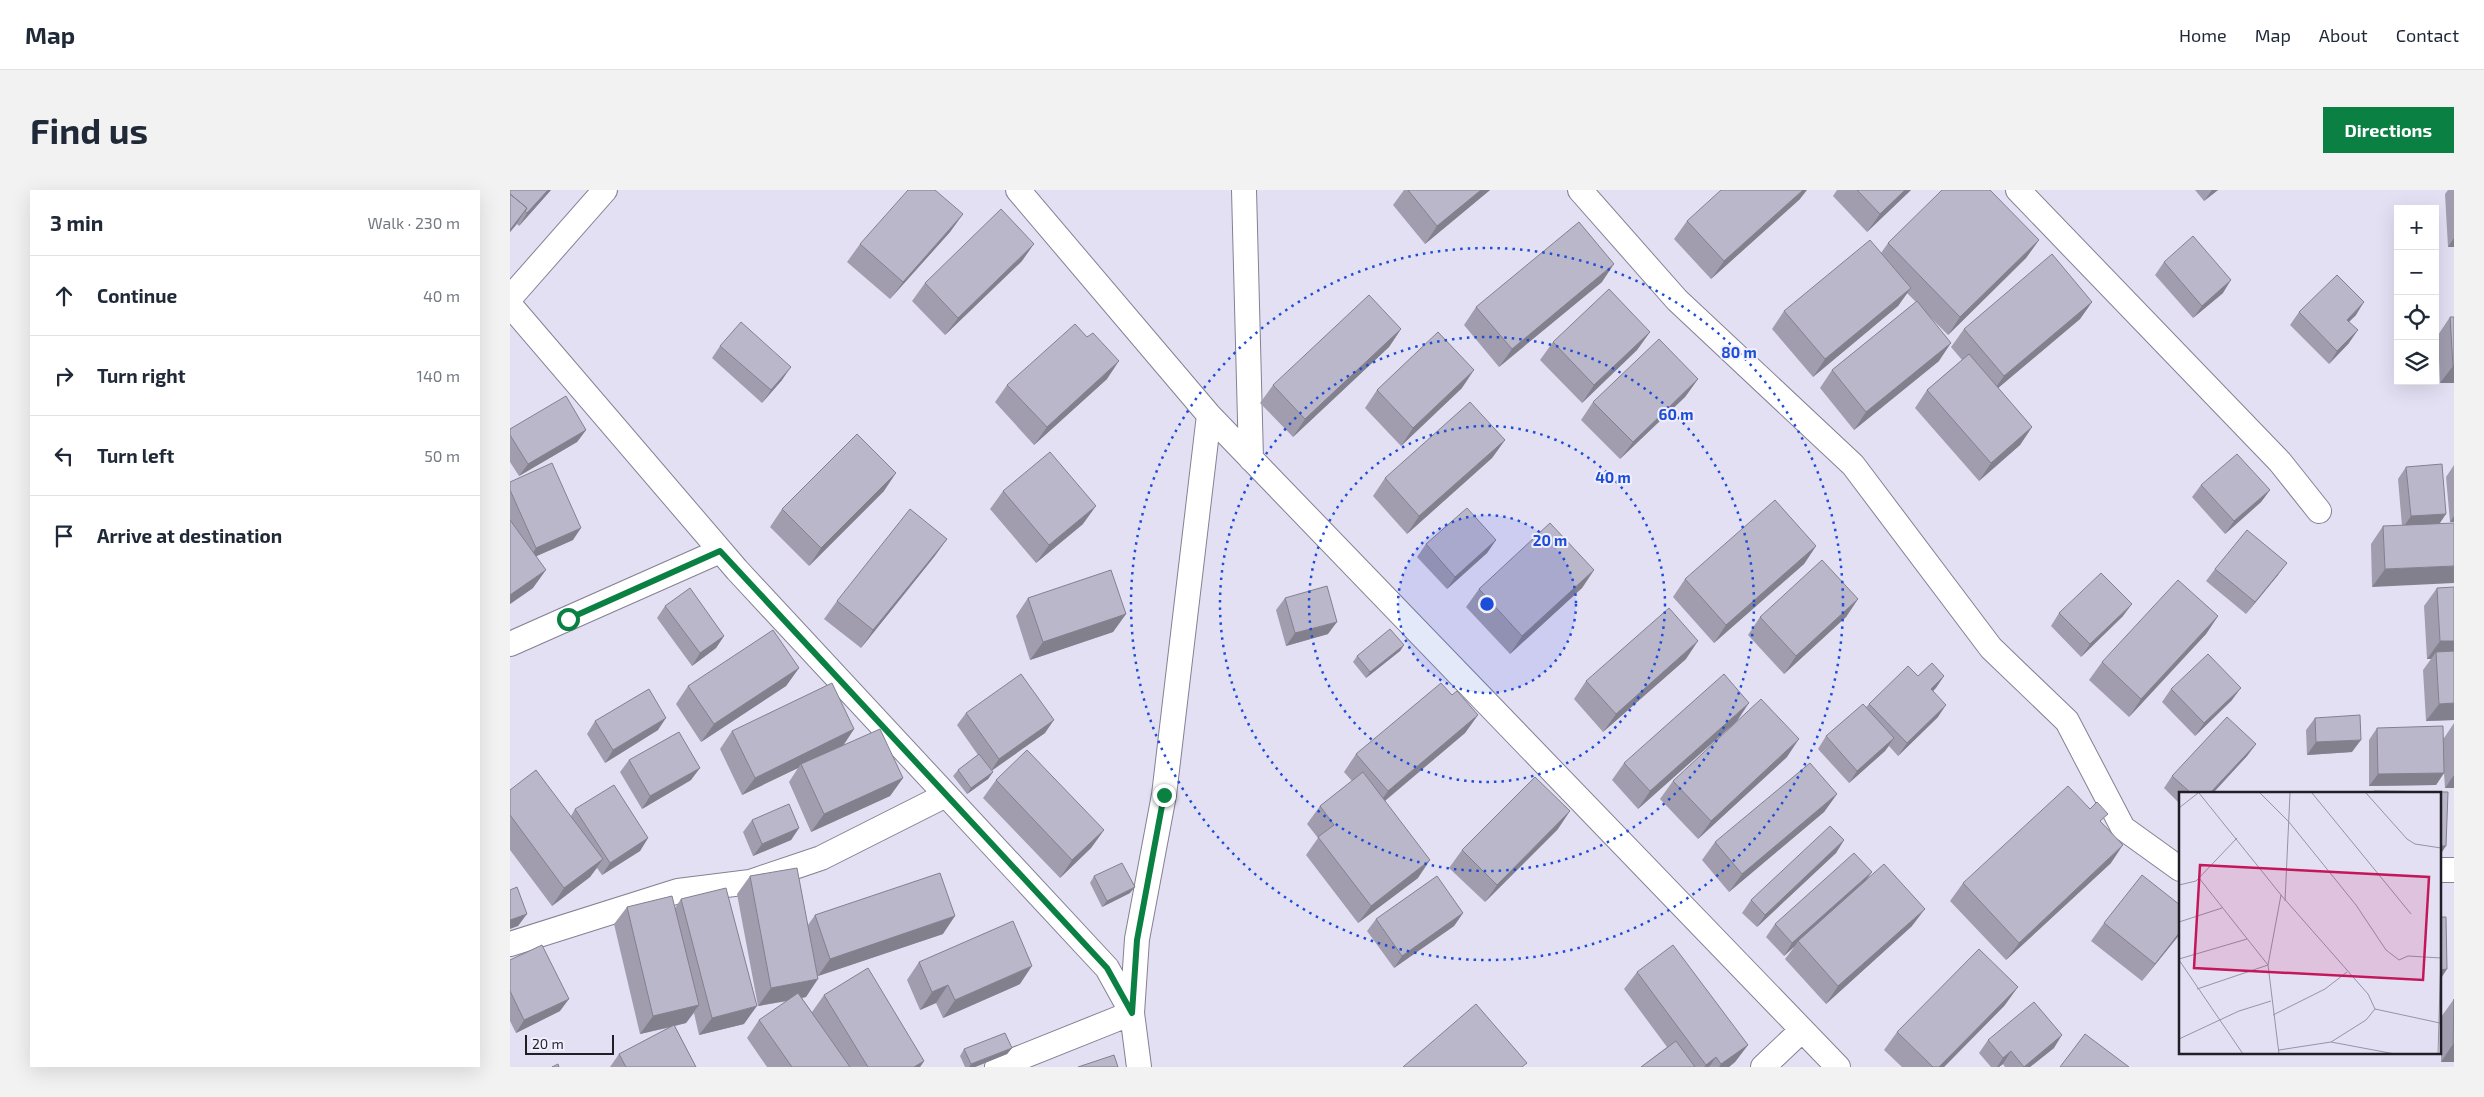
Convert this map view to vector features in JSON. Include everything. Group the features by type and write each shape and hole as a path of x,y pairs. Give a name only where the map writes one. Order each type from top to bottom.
{"street":[{"path":"510,298 605,190"},
{"path":"1018,190 1209,415 1838,1067"},
{"path":"1244,190 1251,458"},
{"path":"1580,190 1677,300 1853,466 1991,648 2067,721 2123,828 2179,868"},
{"path":"2018,190 2280,462 2320,511"},
{"path":"510,305 720,551 1107,968 1132,1013"},
{"path":"1139,1067 1132,1013 1137,940 1164,795 1209,415"},
{"path":"510,644 720,551"},
{"path":"510,944 678,890 750,882 821,858 946,795"},
{"path":"997,1067 1132,1013"},
{"path":"1763,1067 1802,1030"}],"building":[{"path":"510,190 548,190 527,213 525,211 527,208 510,194"},
{"path":"908,190 935,190 963,214 903,282 860,244"},
{"path":"1408,190 1481,190 1437,226"},
{"path":"1721,190 1803,190 1724,261 1687,221"},
{"path":"1857,190 1905,190 1880,214"},
{"path":"1942,190 1990,190 2039,240 1960,317 1888,243"},
{"path":"510,194 527,208 510,230"},
{"path":"1001,209 1034,244 958,318 925,283"},
{"path":"1579,222 1614,264 1512,349 1476,307"},
{"path":"2193,236 2231,280 2202,306 2164,262"},
{"path":"1870,240 1911,288 1825,359 1784,311"},
{"path":"2052,254 2092,302 2004,376 1964,329"},
{"path":"2337,275 2364,302 2347,320 2358,330 2337,351 2299,312"},
{"path":"1609,289 1650,332 1594,385 1553,342"},
{"path":"1369,295 1401,329 1305,419 1273,385"},
{"path":"1917,301 1951,343 1866,412 1832,370"},
{"path":"2450,317 2454,317 2453,366"},
{"path":"741,322 791,367 771,390 720,346"},
{"path":"1075,324 1087,337 1093,333 1119,361 1047,427 1007,385"},
{"path":"1438,332 1474,370 1413,428 1377,390"},
{"path":"1659,339 1698,379 1633,442 1593,402"},
{"path":"1969,354 2032,427 1991,463 1927,390"},
{"path":"566,396 586,430 528,464 510,435 510,429"},
{"path":"1470,402 1505,440 1419,516 1385,478"},
{"path":"857,434 896,473 821,548 782,509"},
{"path":"1050,452 1096,506 1049,545 1003,491"},
{"path":"2237,454 2270,490 2234,521 2201,485"},
{"path":"552,463 581,528 536,548 510,490 510,482"},
{"path":"2442,464 2446,514 2411,516 2406,467"},
{"path":"1775,500 1816,546 1726,625 1685,579"},
{"path":"1467,508 1496,540 1455,577 1426,544"},
{"path":"910,509 947,539 873,630 837,601"},
{"path":"510,520 546,570 510,595"},
{"path":"1550,523 1594,570 1522,636 1479,589"},
{"path":"2454,523 2454,566 2385,569 2383,526"},
{"path":"2247,530 2287,563 2255,602 2215,569"},
{"path":"1822,560 1858,599 1796,656 1760,617"},
{"path":"1111,570 1126,614 1043,642 1028,598"},
{"path":"2101,573 2132,604 2090,644 2059,613"},
{"path":"2178,580 2218,616 2141,699 2102,662"},
{"path":"1327,586 1337,622 1295,633 1285,598"},
{"path":"2454,587 2454,641 2440,641 2437,588"},
{"path":"690,588 724,636 700,653 665,606"},
{"path":"1669,608 1698,641 1616,714 1586,681"},
{"path":"1390,629 1404,645 1370,672 1357,656"},
{"path":"773,630 799,668 714,724 688,686"},
{"path":"2454,651 2454,703 2439,704 2436,652"},
{"path":"2208,654 2241,688 2204,723 2171,689"},
{"path":"1932,663 1944,676 1931,689 1946,705 1907,743 1869,704 1908,666 1918,676"},
{"path":"1021,674 1054,720 999,759 966,713"},
{"path":"1724,674 1749,703 1650,791 1624,763"},
{"path":"832,683 854,729 755,778 732,731"},
{"path":"1441,683 1452,695 1457,691 1478,715 1388,791 1356,754"},
{"path":"649,689 666,718 613,750 595,721"},
{"path":"1761,699 1799,739 1711,821 1673,781"},
{"path":"1863,704 1894,738 1857,771 1826,736"},
{"path":"2360,715 2361,740 2316,742 2315,718"},
{"path":"2227,717 2256,744 2211,792 2190,792 2172,776"},
{"path":"2443,726 2444,773 2378,774 2377,728"},
{"path":"880,729 903,778 824,814 801,764"},
{"path":"679,732 700,768 650,796 629,760"},
{"path":"1027,750 1104,830 1072,860 996,780"},
{"path":"979,754 993,772 971,788 958,770"},
{"path":"1810,763 1837,794 1742,874 1715,842"},
{"path":"536,770 603,859 564,888 510,815 510,790"},
{"path":"1363,772 1430,860 1371,906 1318,837 1334,825 1320,806"},
{"path":"1535,777 1570,811 1497,885 1462,850"},
{"path":"614,785 648,838 610,863 575,809"},
{"path":"2068,786 2090,809 2097,802 2108,814 2100,821 2123,845 2019,943 1963,883"},
{"path":"2374,791 2448,792 2446,846 2442,846 2442,792"},
{"path":"789,804 799,828 762,844 752,820"},
{"path":"1830,826 1844,840 1765,915 1751,900"},
{"path":"1854,853 1872,872 1792,943 1775,924"},
{"path":"1122,863 1135,887 1107,901 1094,876"},
{"path":"1884,864 1925,909 1838,986 1798,941"},
{"path":"797,868 818,979 771,988 750,876"},
{"path":"940,873 955,916 830,959 815,915"},
{"path":"2142,875 2179,904 2179,933 2155,964 2104,923"},
{"path":"1437,876 1463,913 1402,956 1376,919"},
{"path":"517,887 527,914 510,920 510,890"},
{"path":"726,888 757,1006 712,1018 681,899"},
{"path":"672,896 699,1005 653,1016 627,907"},
{"path":"2442,917 2446,917 2447,969 2442,970"},
{"path":"1013,921 1032,966 955,1000 948,985 932,992 919,962"},
{"path":"542,945 569,999 524,1020 510,991 510,960"},
{"path":"1673,945 1748,1045 1721,1064 1716,1057 1706,1065 1637,972"},
{"path":"1979,949 2018,987 1939,1067 1933,1067 1897,1032"},
{"path":"868,968 924,1061 914,1067 868,1067 824,995"},
{"path":"798,993 850,1067 792,1067 759,1020"},
{"path":"2454,999 2454,1044 2453,1044"},
{"path":"2034,1002 2062,1035 2024,1067 2011,1051 2003,1058 1988,1040"},
{"path":"1476,1004 1527,1063 1522,1067 1403,1067"},
{"path":"674,1025 696,1067 626,1067 619,1054"},
{"path":"1005,1033 1012,1048 971,1064 964,1049"},
{"path":"2085,1034 2129,1067 2060,1067"},
{"path":"1676,1041 1695,1067 1641,1067"},
{"path":"1114,1055 1118,1067 1078,1067"}],"route":[{"path":"568,619 720,551 1107,968 1132,1013 1137,940 1164,795"}]}
